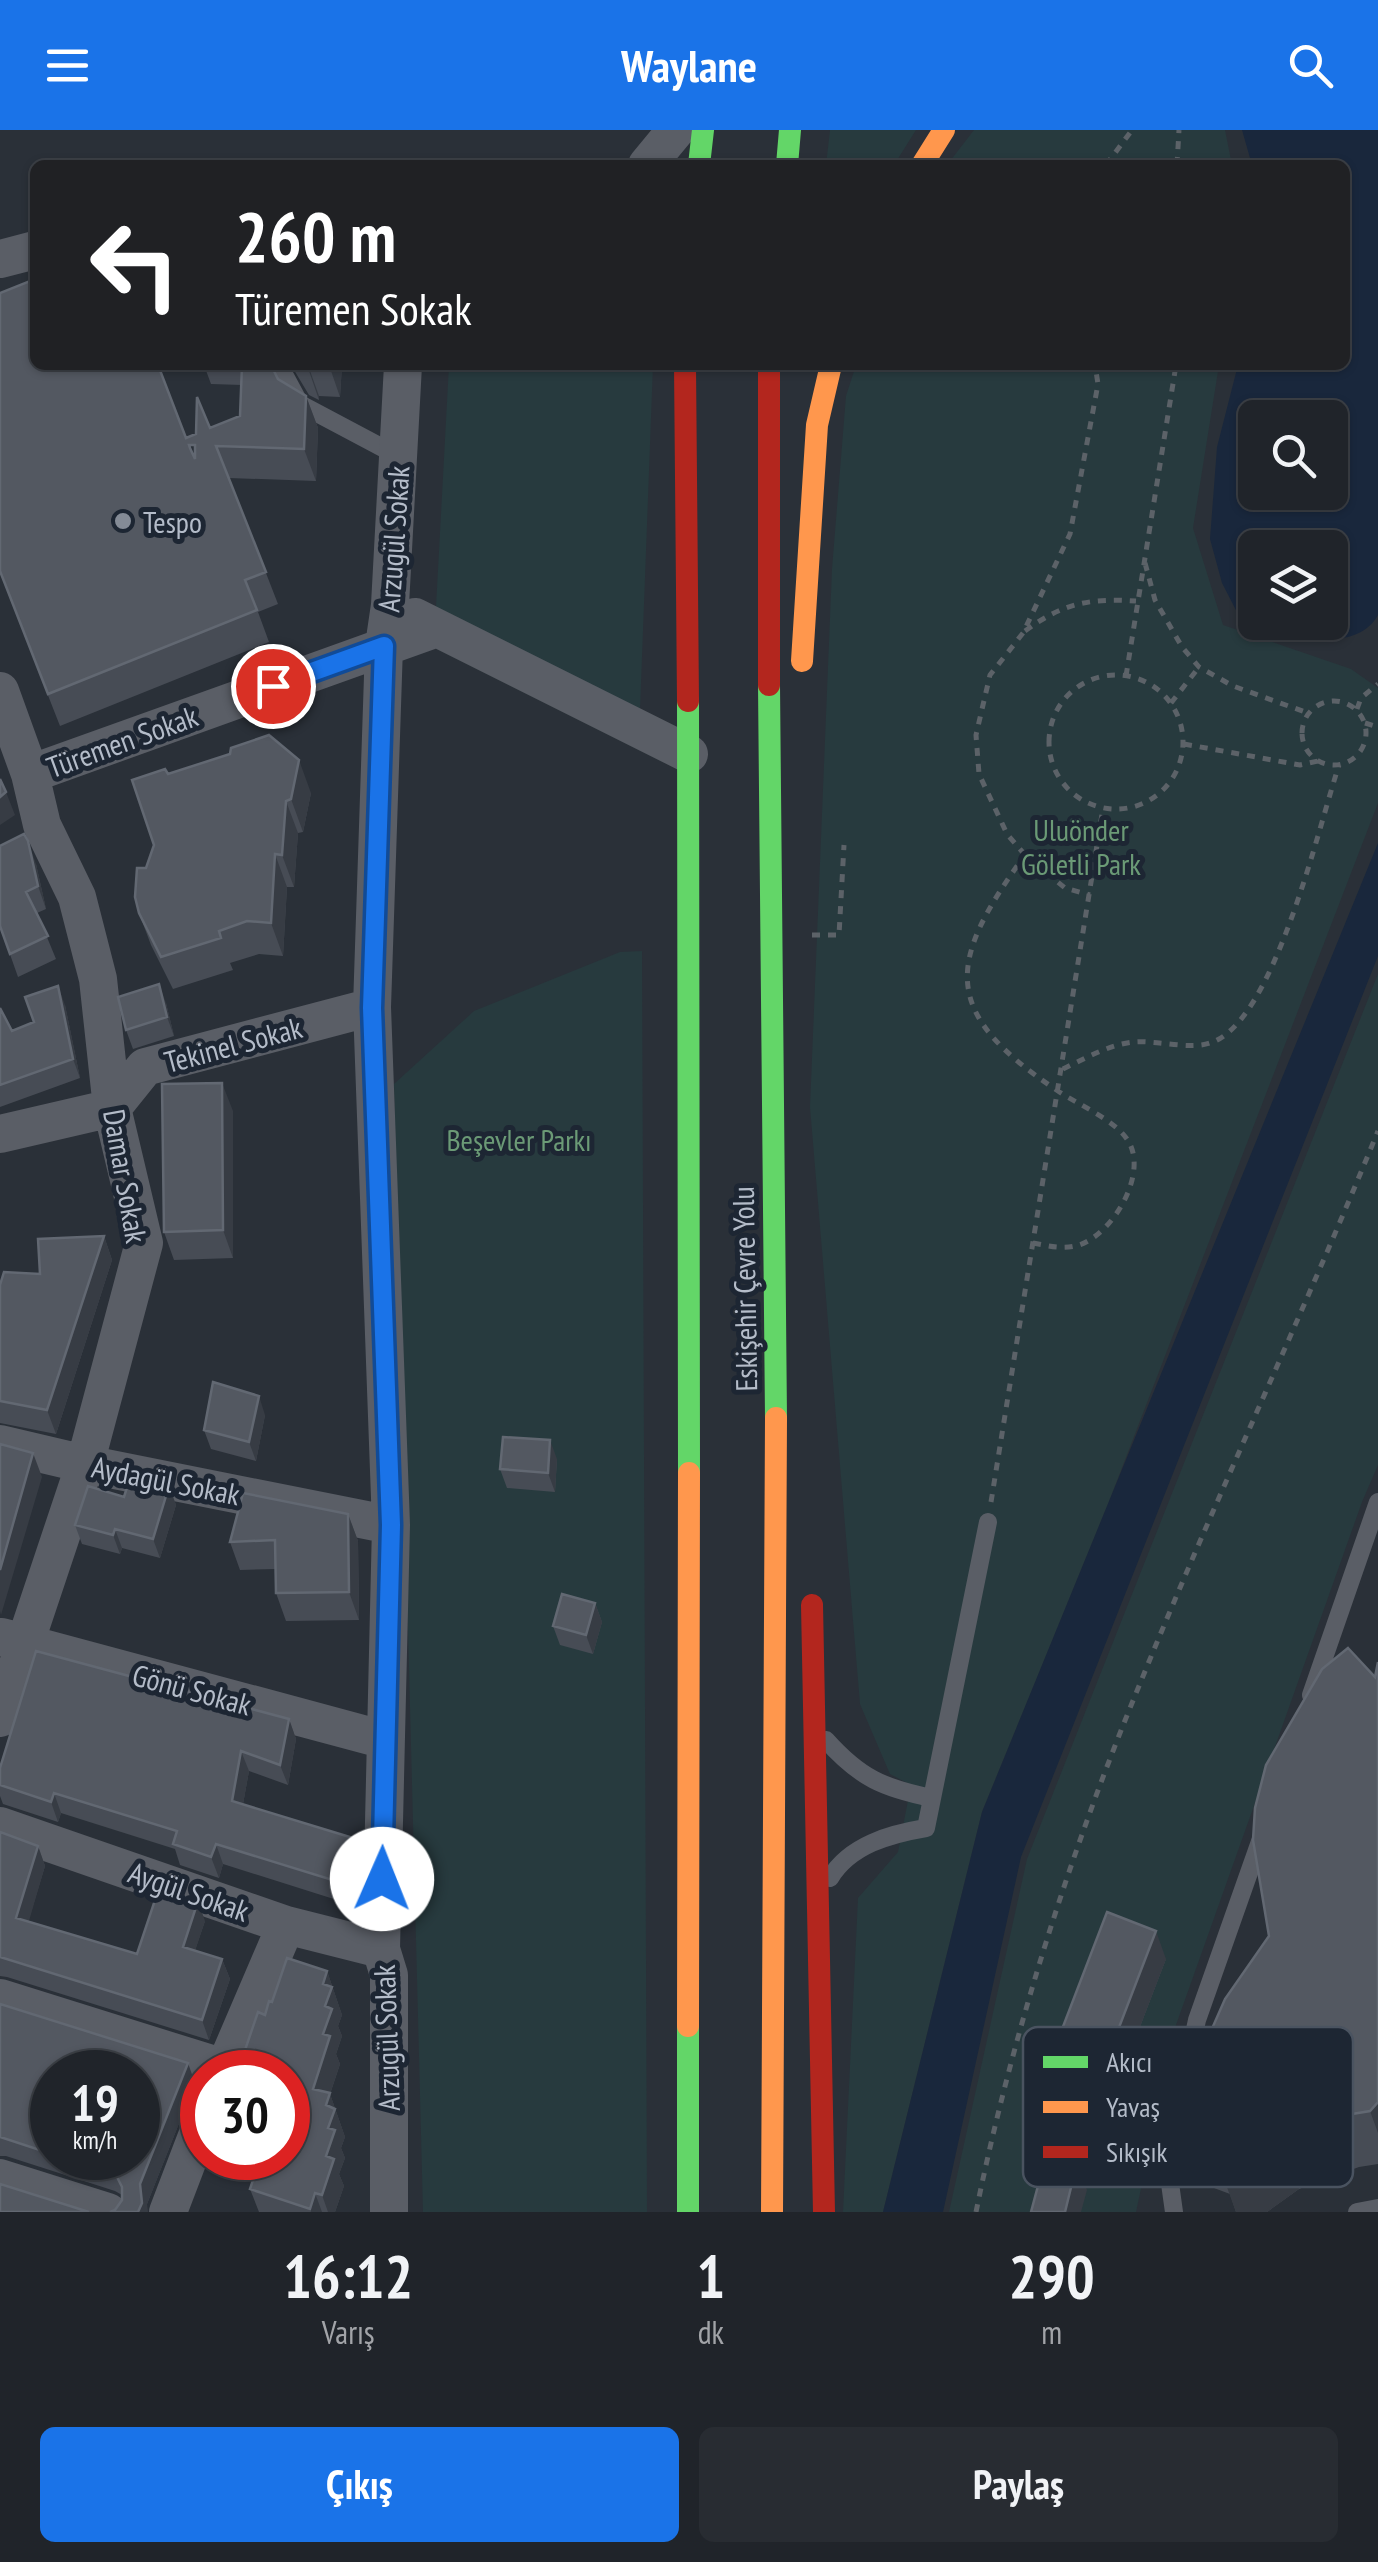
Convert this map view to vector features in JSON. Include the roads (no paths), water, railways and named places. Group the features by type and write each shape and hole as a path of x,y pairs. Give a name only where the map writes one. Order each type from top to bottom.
{"highway":[{"path":"700,160 703,130"},
{"path":"787,160 790,130"},
{"path":"925,160 944,130"},
{"name":"Eskişehir Çevre Yolu","path":"685,370 690,754 688,2212"},
{"name":"Eskişehir Çevre Yolu","path":"769,370 769,891 776,1515 772,2212"},
{"path":"800,692 817,425 830,370"},
{"path":"769,891 793,766"},
{"path":"772,1130 796,1224"},
{"path":"811,1573 824,2212"}],"street":[{"path":"650,160 676,130"},
{"path":"0,259 30,251"},
{"name":"Arzugül Sokak","path":"390,2212 389,1975 382,1948 391,1525 372,1008 384,646 390,605 403,370"},
{"path":"390,605 690,754"},
{"name":"Türemen Sokak","path":"30,774 437,628"},
{"name":"Damar Sokak","path":"0,691 30,774 28,834 77,897 94,962 112,1108 144,1242 85,1464 12,1640 0,1718"},
{"name":"Tekinel Sokak","path":"112,1108 145,1067 372,1008"},
{"path":"0,1134 112,1108"},
{"name":"Aydagül Sokak","path":"0,1444 391,1525"},
{"name":"Gönü Sokak","path":"12,1640 384,1740"},
{"name":"Aygül Sokak","path":"0,1826 286,1925 382,1948"},
{"path":"233,2050 286,1925"},
{"path":"0,1998 180,2056"},
{"path":"0,2178 108,2212"},
{"path":"168,2212 180,2180"}],"lane":[{"path":"282,370 300,404 398,456"},
{"path":"1306,1707 1378,1502"},
{"path":"819,1898 838,1865 864,1846 895,1833 926,1828 988,1522"},
{"path":"816,1728 860,1774 888,1789 932,1798"},
{"path":"1196,2027 1268,1818"},
{"path":"1170,2187 1174,2212"},
{"path":"1358,2212 1378,2208"}],"water":[{"path":"1242,130 1378,130 1378,615 1368,627 1348,637 1348,530 1238,530 1238,614 1222,583 1210,539 1217,447 1237,370 1350,370 1350,160 1251,160"},
{"path":"1378,843 1378,956 1021,1857 943,2212 883,2212 982,1812"}],"place":[{"name":"Tespo","path":"123,521"}],"park label":[{"name":"Uluönder Göletli Park","path":"1081,846"},
{"name":"Beşevler Parkı","path":"519,1139"}]}
